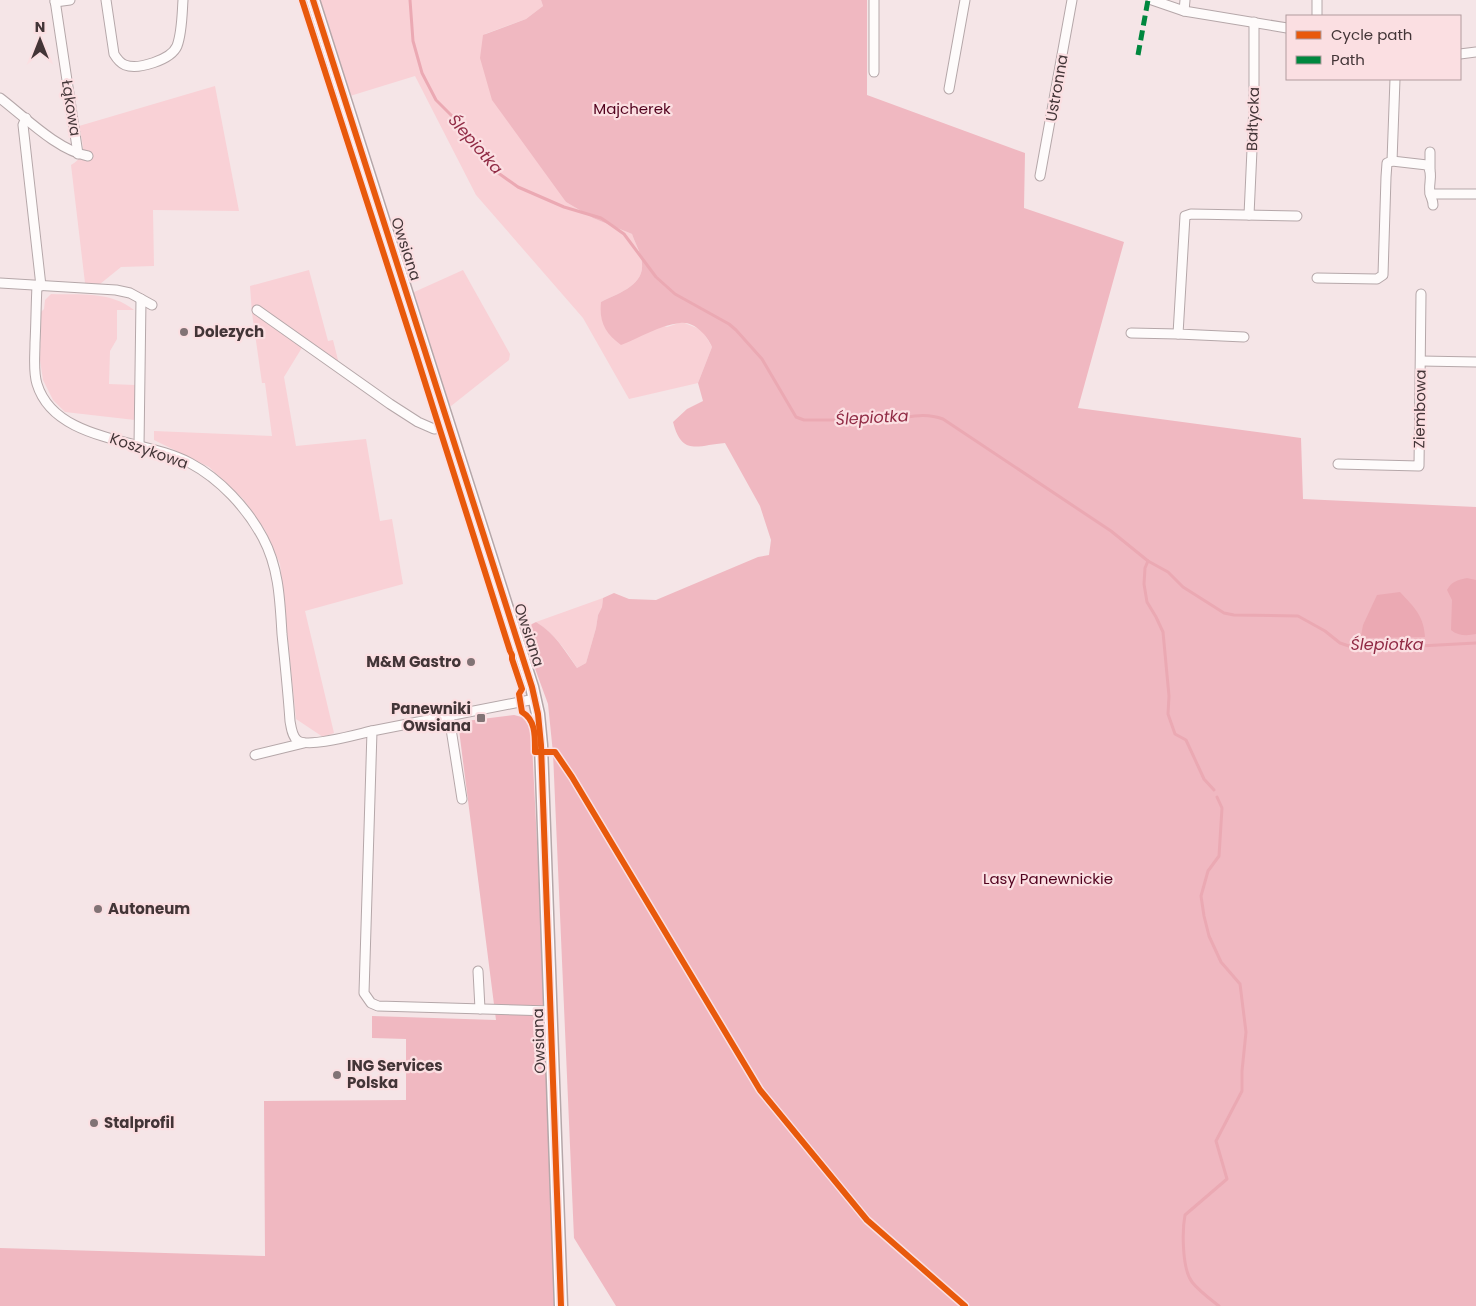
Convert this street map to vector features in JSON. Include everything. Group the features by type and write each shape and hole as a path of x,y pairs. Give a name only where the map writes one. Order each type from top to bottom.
{"street":[{"name":"Łąkowa","path":"70,0 55,1 78,154"},
{"path":"106,0 114,54 119,61 126,65 136,66 164,59 173,53 179,40 183,0"},
{"name":"Owsiana","path":"313,0 535,700 542,745 561,1306"},
{"path":"874,0 874,72"},
{"path":"949,89 965,0"},
{"name":"Ustronna","path":"1040,176 1072,0"},
{"path":"1152,0 1184,11 1286,28"},
{"path":"1184,11 1185,0"},
{"path":"1316,15 1317,0"},
{"name":"Bałtycka","path":"1248,216 1254,106 1254,22"},
{"path":"1461,54 1476,52"},
{"path":"1392,161 1395,80"},
{"path":"0,98 63,148 88,156"},
{"name":"Koszykowa","path":"26,118 23,125 39,286 34,369 38,387 43,397 55,411 77,427 174,456 189,463 210,476 228,492 249,516 263,538 274,563 290,721 292,732 300,741"},
{"path":"1430,152 1430,194 1433,198 1433,205"},
{"path":"1317,278 1377,279 1383,275 1387,163 1392,161 1427,165 1430,170"},
{"path":"1430,194 1476,194"},
{"path":"1178,334 1185,216 1191,214 1297,216"},
{"path":"0,283 116,290 130,293 152,305"},
{"name":"Ziembowa","path":"1338,464 1419,466 1421,294"},
{"path":"139,446 140,299"},
{"path":"257,310 418,422 434,429 449,428"},
{"path":"1131,333 1244,337"},
{"name":"Ziembowa","path":"1421,361 1476,362"},
{"path":"255,754 300,741 314,743 535,700"},
{"path":"449,716 462,799"},
{"name":"Owsiana","path":"372,731 364,993 371,1003 378,1006 550,1011"},
{"path":"478,971 480,1009"}],"shaded area":[{"path":"319,0 541,0 543,6 526,19 485,34 566,202 593,218 632,234 642,260 639,278 628,288 601,302 667,327 682,322 702,330 712,347 698,383 629,399 583,318 476,195 415,76 350,96"},
{"path":"215,86 239,211 153,210 154,266 121,267 100,284 85,283 71,165 77,161 82,153 83,143 79,126"},
{"path":"309,270 328,341 333,340 339,364 303,346 284,377 296,446 366,439 380,521 392,519 403,584 305,611 334,733 323,737 296,719 280,564 265,530 243,499 209,467 154,440 154,431 272,436 265,383 262,383 250,286"},
{"path":"463,270 510,354 509,360 451,406 448,405 412,293"},
{"path":"51,294 84,294 105,297 125,304 134,310 117,310 117,339 110,351 109,384 135,385 135,420 65,412 53,400 43,380 40,360 41,312 44,309 45,300"},
{"path":"489,568 516,653 515,656 511,650 486,569"},
{"path":"1467,578 1476,580 1476,634 1466,635 1451,630 1452,600 1447,590 1458,580"},
{"path":"1400,592 1414,607 1420,617 1425,637 1365,638 1361,636 1363,625 1377,595"},
{"path":"603,598 586,663 577,668 559,642 536,622"}],"green space":[{"name":"Lasy Panewnickie","path":"541,0 867,0 867,95 1025,153 1024,208 1124,242 1078,408 1301,438 1303,499 1476,507 1476,1306 616,1306 574,1238 553,753 548,704 522,633 528,626 536,622 543,626 564,649 577,668 586,663 603,598 614,593 629,599 656,600 758,557 769,555 771,540 760,506 725,443 699,446 686,445 677,433 673,422 687,409 703,401 698,383 712,347 710,342 699,330 685,323 665,326 621,345 611,336 602,321 601,302 628,288 639,278 642,264 641,257 632,234 593,218 566,202 492,100 480,58 483,35 526,19 543,6"},
{"path":"514,715 522,717 531,724 550,1101 553,1272 558,1306 0,1306 0,1248 265,1256 264,1101 406,1100 406,1039 372,1038 372,1016 496,1020 458,722"}],"waterway":[{"name":"Ślepiotka","path":"410,0 413,41 422,73 436,100 459,123 494,170 518,187 564,207 601,218 624,234 656,277 675,294 729,324 736,330 762,359 796,417 804,420 855,420 892,419 924,415 943,419 1111,531 1148,561 1168,572 1183,587 1224,613 1234,615 1298,616 1325,631 1340,643 1352,647 1401,647 1476,643"},
{"path":"1148,561 1145,568 1144,584 1147,602 1163,632 1169,696 1168,714 1175,734 1186,740 1204,779 1214,790"},
{"path":"1217,797 1222,808 1219,856 1208,871 1201,896 1209,936 1221,962 1240,984 1246,1032 1242,1091 1216,1141 1227,1179 1185,1215 1183,1240 1186,1268 1192,1282 1219,1306"}],"marked path":[{"path":"1138,55 1148,0"}],"cycle path":[{"path":"302,0 512,655 522,689 519,694 522,712 527,715 534,729 535,752 555,752 572,777 760,1090 867,1220 965,1306"},
{"path":"313,0 532,687 538,714 541,745 561,1306"}],"place":[{"name":"Dolezych","path":"184,332"},
{"name":"M&M Gastro","path":"471,662"},
{"name":"Panewniki Owsiana","path":"481,718"},
{"name":"Autoneum","path":"98,909"},
{"name":"ING Services Polska","path":"337,1075"},
{"name":"Stalprofil","path":"94,1123"}],"park label":[{"name":"Majcherek","path":"632,109"}]}
